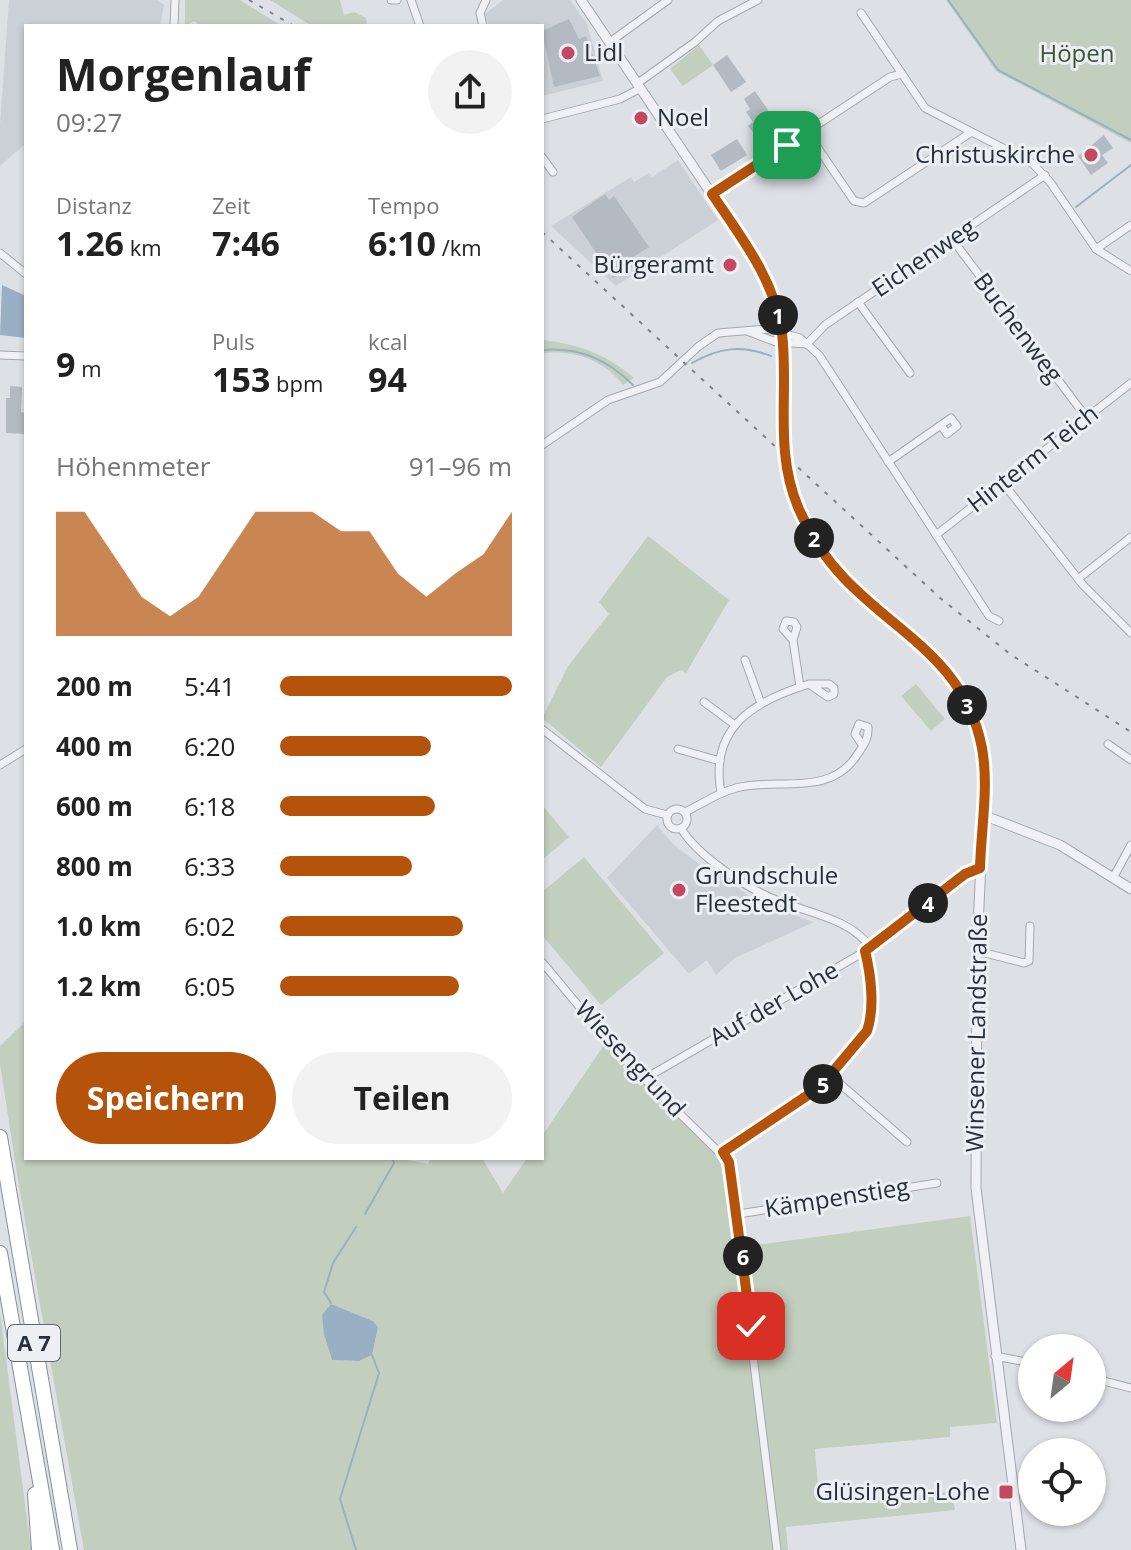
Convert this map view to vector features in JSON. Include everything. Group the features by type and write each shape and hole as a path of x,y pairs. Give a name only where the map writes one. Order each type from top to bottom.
{"highway":[{"name":"A 7","path":"0,1137 70,1550"},
{"name":"A 7","path":"0,1253 52,1550"},
{"path":"38,1466 34,1485 39,1550"}],"street":[{"path":"174,24 175,0"},
{"path":"391,0 397,0"},
{"path":"411,0 419,24"},
{"path":"483,24 480,13 486,0"},
{"name":"Winsener Landstraße","path":"581,0 766,279 782,338 783,451 797,504 811,533 843,577 934,657 964,699 982,751 976,1188 1021,1550"},
{"path":"610,42 668,0"},
{"path":"544,118 620,99 734,10 758,0"},
{"path":"861,13 925,108 1032,163 1045,175 1096,249 1131,271"},
{"path":"712,194 890,77 902,74"},
{"path":"807,132 854,201 864,203 970,133"},
{"path":"544,160 553,172"},
{"name":"Eichenweg","path":"807,344 818,330 1045,175"},
{"path":"1096,249 1131,225"},
{"name":"Buchenweg","path":"952,239 1086,417"},
{"path":"0,253 24,272"},
{"path":"858,302 910,373"},
{"path":"544,444 608,400 660,382 712,336 746,331 800,338 819,355 989,616 999,621"},
{"path":"0,355 24,356"},
{"name":"Hinterm Teich","path":"936,535 1131,383"},
{"path":"888,462 941,425"},
{"path":"1003,483 1078,579 1131,633"},
{"path":"1078,579 1131,537"},
{"path":"793,640 800,687"},
{"path":"745,660 760,701"},
{"path":"721,793 720,761 735,725 760,701 809,684"},
{"path":"704,702 735,725"},
{"path":"544,731 645,809 667,815"},
{"path":"1108,744 1131,760"},
{"path":"667,815 673,809 685,812 738,787 830,779 852,763 863,746"},
{"path":"678,749 720,761"},
{"path":"0,765 24,750"},
{"path":"681,828 687,821 685,812"},
{"path":"667,815 670,826 681,828 694,846 752,889 826,916 865,939 868,950 870,1021 867,1031 820,1087 723,1152 729,1162 738,1214 777,1550"},
{"path":"983,815 1047,839 1131,889"},
{"path":"1113,878 1131,845"},
{"name":"Auf der Lohe","path":"644,1079 868,950 965,874 980,868"},
{"path":"977,951 1024,963 1029,961 1030,926"},
{"name":"Wiesengrund","path":"544,964 618,1053 723,1152"},
{"path":"831,1076 907,1142"},
{"name":"Kämpenstieg","path":"738,1214 937,1183"},
{"path":"995,1356 1018,1360"},
{"path":"1106,1382 1131,1388"}],"shaded area":[{"path":"9,0 157,0 164,5 160,24 24,24 24,145 0,166"},
{"path":"503,0 570,0 587,24 603,81 544,96 544,24 488,24 485,14"},
{"path":"678,160 718,220 616,286 551,226 631,177 634,182 649,173 652,177"},
{"name":"Grundschule Fleestedt","path":"657,825 673,844 757,902 814,922 735,958 716,975 707,960 689,974 607,878"}],"green space":[{"path":"185,0 240,0 279,24 198,24 194,21 185,24"},
{"path":"270,0 340,0 344,15 354,12 366,18 367,24 309,24"},
{"name":"Höpen","path":"946,0 1131,0 1131,143 996,71"},
{"path":"699,45 713,65 683,86 670,69"},
{"path":"544,340 591,352 613,362 634,378 623,385 597,363 565,353 544,353"},
{"path":"648,536 729,600 686,673 681,670 667,677 601,767 544,720 568,666 609,614 599,602"},
{"path":"916,684 945,719 931,731 901,696"},
{"path":"544,807 569,837 544,858"},
{"path":"584,857 664,953 601,1005 544,937 544,890"},
{"path":"24,1023 24,1160 408,1160 428,1164 430,1160 483,1160 503,1193 526,1160 544,1160 544,1133 604,1045 721,1156 735,1248 970,1216 997,1423 950,1427 950,1437 815,1449 819,1499 952,1492 955,1510 786,1527 788,1550 84,1550 0,1064 0,1046","holes":["331,1304 373,1321 378,1327 372,1355 359,1361 332,1360"]},
{"path":"0,1312 31,1550 0,1550"}],"water":[{"path":"2,285 24,295 24,338 0,335"},
{"path":"331,1304 373,1321 378,1327 372,1355 359,1361 332,1360 322,1315"}],"building":[{"name":"Lidl","path":"569,19 579,39 586,36 600,76 554,87 544,30"},
{"path":"727,55 746,82 731,92 713,65"},
{"path":"755,91 776,122 756,136 748,126 753,122 746,112 750,109 744,99"},
{"name":"Christuskirche","path":"1104,135 1113,148 1102,155 1108,163 1091,175 1078,156"},
{"path":"737,139 747,155 721,171 711,155"},
{"path":"605,194 609,200 614,196 649,247 619,266 623,272 613,278 572,217"},
{"path":"10,386 22,387 24,434 6,433 6,398 10,398"}],"waterway":[{"path":"948,0 998,70 1131,140"},
{"path":"1076,207 1131,165"},
{"path":"692,363 731,349 771,356"},
{"path":"544,350 568,351 592,357 613,368 633,385"},
{"path":"365,1214 394,1163 393,1160"},
{"path":"331,1303 324,1292 333,1263 356,1227"},
{"path":"356,1550 340,1499 379,1373 372,1355"}],"railway":[{"path":"249,0 291,24"},
{"path":"544,234 939,597 1010,654 1131,732"}],"place":[{"name":"Lidl","path":"568,53"},
{"name":"Noel","path":"641,118"},
{"name":"Christuskirche","path":"1091,155"},
{"name":"Bürgeramt","path":"730,265"},
{"name":"Grundschule Fleestedt","path":"679,890"},
{"name":"Glüsingen-Lohe","path":"1006,1492"}],"route":[{"path":"751,1326 738,1214 729,1162 723,1152 820,1087 867,1031 870,1021 869,968 865,951 965,874 980,868 984,794 982,751 977,730 950,675 918,640 843,577 811,533 789,478 783,451 782,333 775,303 756,260 712,194 787,145"}]}
